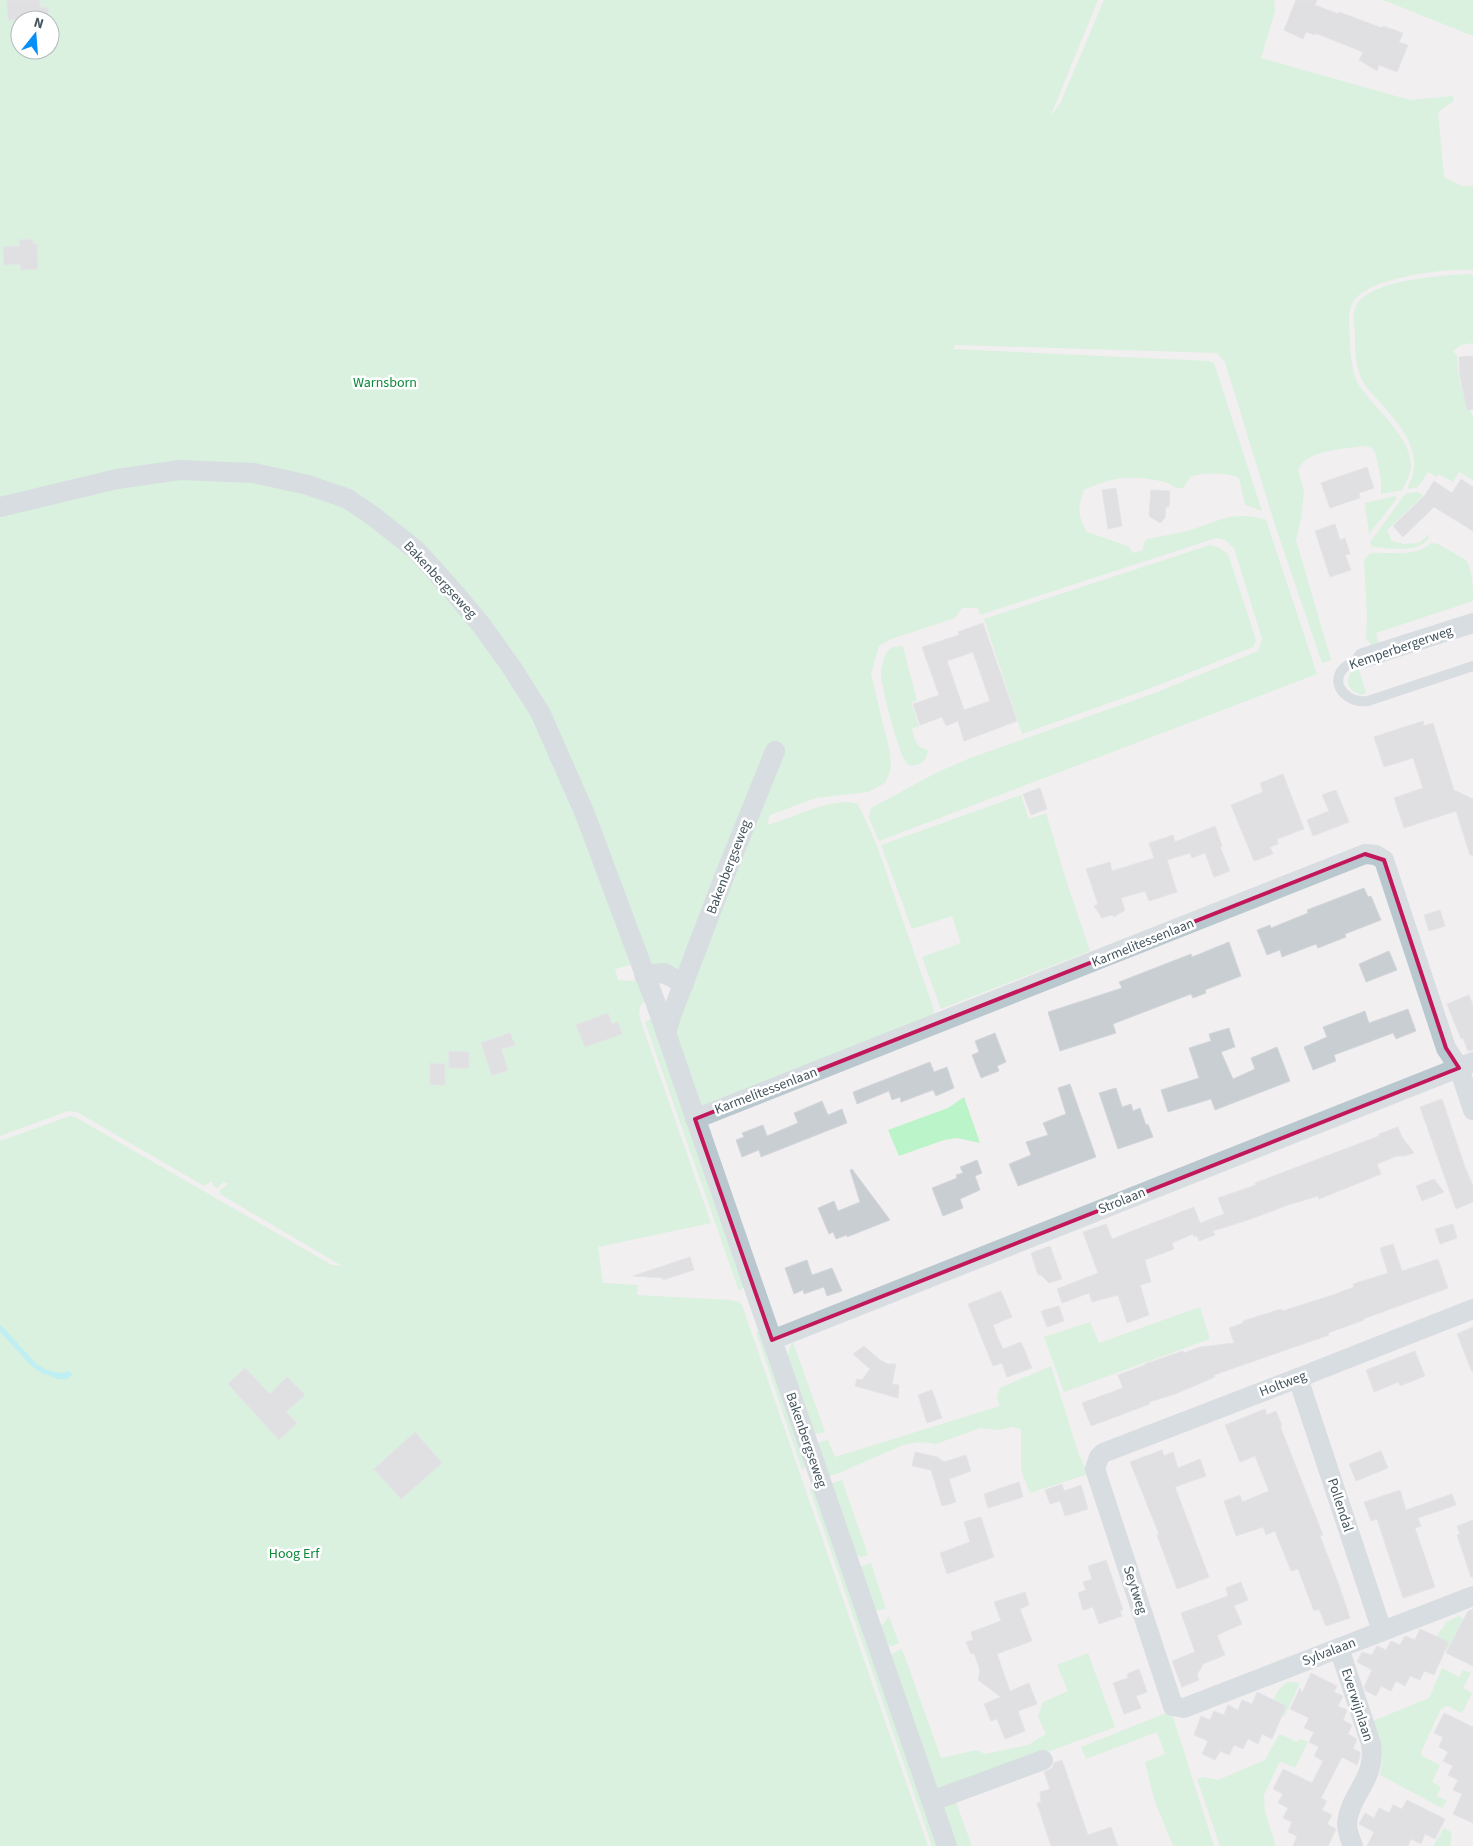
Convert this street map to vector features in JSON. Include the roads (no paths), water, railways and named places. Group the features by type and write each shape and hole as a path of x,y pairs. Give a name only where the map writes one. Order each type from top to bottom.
{"street":[{"name":"Bakenbergseweg","path":"0,507 117,479 180,470 218,470 265,474 308,485 348,499 416,550 454,591 512,668 540,712 585,814 666,1034 948,1846"},
{"name":"Kemperbergerweg","path":"1363,658 1473,623"},
{"name":"Bakenbergseweg","path":"666,1034 671,1016 723,880 775,752"},
{"name":"Karmelitessenlaan","path":"695,1119 1365,854 1376,855 1384,860 1446,1048 1466,1065"},
{"path":"644,975 664,973 684,984"},
{"path":"1466,1065 1473,1110"},
{"name":"Strolaan","path":"772,1340 1466,1065"},
{"name":"Holtweg","path":"1096,1462 1104,1453 1473,1308"},
{"name":"Pollendal","path":"1298,1378 1382,1631"},
{"name":"Seytweg","path":"1096,1462 1095,1469 1174,1706 1184,1708"},
{"name":"Sylvalaan","path":"1184,1708 1473,1596"},
{"name":"Everwijnlaan","path":"1339,1648 1371,1744 1373,1757 1370,1772 1349,1817 1348,1832 1353,1846"},
{"path":"932,1802 1043,1760"}],"lane":[{"name":"Kemperbergerweg","path":"1363,658 1345,666 1340,672 1339,680 1345,696 1357,702 1368,701 1473,666"}],"water":[{"path":"40,1368 59,1373 70,1371 72,1375 69,1378 60,1379 47,1374"}],"waterway":[{"path":"0,1328 34,1365 45,1372"}],"park label":[{"name":"Warnsborn","path":"385,383"},
{"name":"Hoog Erf","path":"294,1554"}]}
